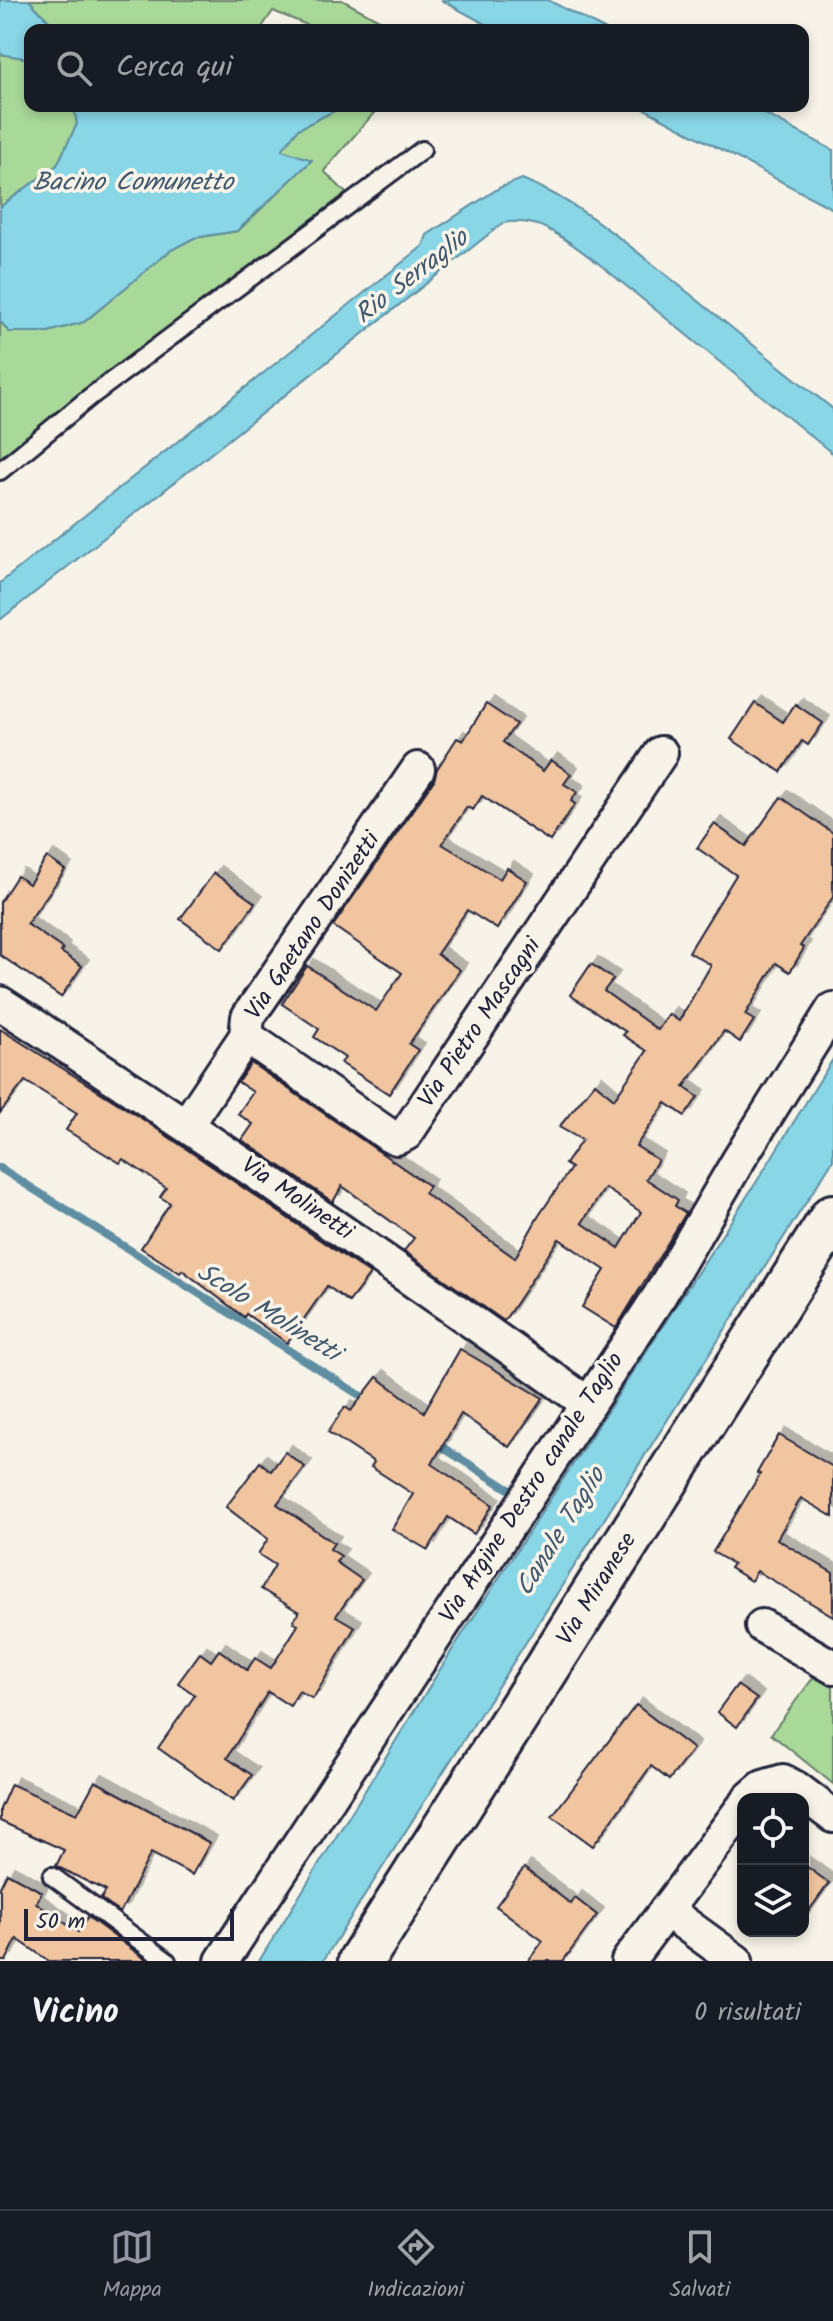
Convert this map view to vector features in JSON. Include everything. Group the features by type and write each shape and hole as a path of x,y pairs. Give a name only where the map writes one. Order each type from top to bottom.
{"main road":[{"name":"Via Miranese","path":"361,1961 833,1217"}],"street":[{"name":"Via Pietro Mascagni","path":"246,1036 390,1136 397,1138 406,1134 661,753"},
{"name":"Via Gaetano Donizetti","path":"187,1124 246,1036 248,1017 418,769"},
{"name":"Via Molinetti","path":"0,1003 187,1124 402,1270 587,1403"},
{"name":"Via Argine Destro canale Taglio","path":"222,1961 660,1295 738,1161 833,1009"},
{"path":"762,1626 833,1667"},
{"path":"760,1793 783,1781 803,1793"},
{"path":"809,1798 833,1816"},
{"path":"628,1961 737,1817"},
{"path":"666,1910 736,1961"}],"lane":[{"path":"0,471 90,397 422,150"},
{"path":"52,1876 167,1961"}],"green space":[{"path":"29,0 342,0 387,24 304,24 273,11 264,24 51,24"},
{"path":"0,54 24,58 24,112 75,112 77,124 57,165 0,207"},
{"path":"332,112 374,113 324,171 346,193 80,396 0,462 0,321 9,332 48,332 84,322 171,250 194,238 238,231 311,161 281,150 298,129"},
{"path":"816,1674 833,1684 833,1784 771,1734"}],"water":[{"path":"0,0 29,0 51,24 24,24 24,58 0,54"},
{"path":"441,0 548,0 594,24 485,24"},
{"name":"Bacino Comunetto","path":"75,112 332,112 298,129 282,150 312,160 237,231 194,238 171,250 84,322 48,332 9,332 0,321 0,207 57,165 77,124"},
{"path":"650,112 761,112 833,150 833,209"},
{"name":"Rio Serraglio","path":"522,179 563,199 602,225 833,409 833,454 565,239 530,223 503,223 0,620 0,583 423,246 427,235 499,188"},
{"name":"Canale Taglio","path":"833,1059 833,1160 323,1961 259,1961 454,1647"}],"building":[{"path":"755,703 783,722 795,704 823,723 808,745 802,741 781,772 731,739"},
{"path":"486,704 516,724 503,742 543,771 551,760 571,774 564,784 577,792 571,801 575,804 550,841 482,796 473,810 467,807 442,844 500,879 507,868 527,881 497,929 467,910 437,954 460,970 409,1044 418,1050 389,1094 341,1063 345,1058 314,1037 319,1029 282,1004 307,966 376,1011 402,973 333,926 434,780 437,769 457,738 463,741"},
{"path":"781,797 833,833 833,897 800,946 804,948 790,972 776,963 745,1015 754,1020 740,1042 724,1031 684,1087 698,1097 685,1116 666,1103 636,1146 658,1160 646,1179 678,1200 675,1206 686,1213 616,1328 582,1307 605,1270 559,1239 504,1321 404,1251 414,1238 342,1186 333,1202 242,1140 253,1124 238,1114 253,1092 238,1082 251,1063 429,1186 424,1193 515,1258 571,1168 565,1164 582,1140 559,1127 595,1083 614,1099 647,1051 623,1035 626,1032 570,995 591,964 613,979 604,991 658,1030 669,1014 679,1021 711,965 689,952 736,875 697,848 714,824 746,846","holes":["605,1188 641,1212 619,1248 582,1223"]},
{"path":"47,857 65,870 27,924 82,966 61,997 0,955 0,902 17,876 29,884"},
{"path":"214,873 255,903 222,949 180,919"},
{"path":"0,1029 138,1116 370,1274 349,1302 327,1286 287,1343 246,1314 244,1317 182,1270 180,1273 141,1248 170,1203 160,1197 166,1188 123,1159 120,1163 66,1130 77,1113 25,1081 0,1113"},
{"path":"460,1349 543,1398 509,1447 461,1414 432,1464 493,1505 474,1534 448,1517 428,1550 392,1529 413,1494 371,1467 374,1462 328,1432 345,1407 351,1411 377,1377 424,1412"},
{"path":"779,1435 833,1467 833,1517 801,1498 777,1539 833,1573 833,1616 757,1571 751,1581 730,1568 733,1564 713,1552 760,1474 757,1473"},
{"path":"285,1452 305,1467 277,1504 334,1543 330,1549 341,1556 336,1562 362,1580 336,1616 355,1627 313,1699 299,1691 290,1706 268,1692 227,1758 252,1775 233,1801 158,1748 195,1695 178,1683 200,1653 211,1661 219,1650 247,1670 255,1658 271,1668 298,1625 293,1622 299,1612 261,1589 275,1565 258,1554 268,1539 226,1507 260,1462 271,1471"},
{"path":"737,1685 757,1699 737,1727 717,1712"},
{"path":"636,1705 693,1749 669,1780 651,1766 593,1846 552,1816"},
{"path":"95,1781 210,1843 192,1875 151,1853 120,1913 101,1899 106,1891 56,1866 64,1850 0,1821 0,1809 11,1784 77,1814"},
{"path":"524,1868 571,1904 575,1898 597,1915 563,1961 528,1961 543,1941 496,1906"},
{"path":"809,1868 829,1883 809,1911"},
{"path":"7,1873 42,1892 36,1903 78,1932 88,1917 148,1961 49,1961 17,1939 6,1961 0,1961 0,1887"}],"waterway":[{"name":"Scolo Molinetti","path":"0,1168 369,1401"},
{"name":"Scolo Molinetti","path":"434,1442 515,1493"}]}
